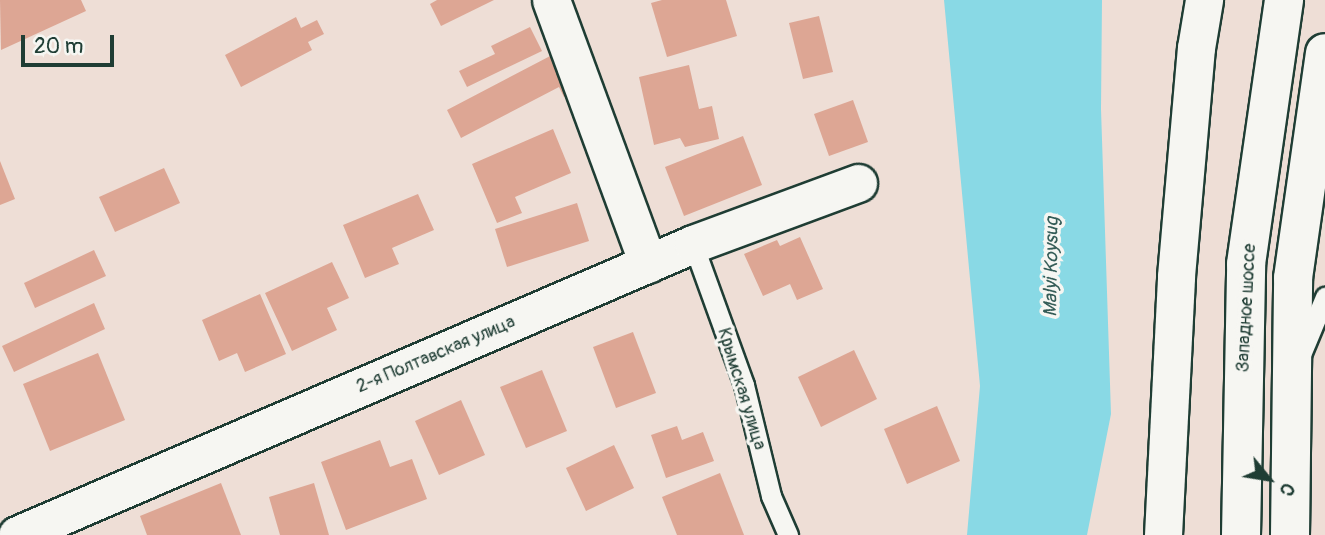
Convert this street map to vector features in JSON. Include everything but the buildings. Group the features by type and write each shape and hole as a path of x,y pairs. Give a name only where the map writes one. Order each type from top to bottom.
{"highway":[{"name":"Западное шоссе","path":"1241,535 1246,264 1284,0"},
{"path":"1290,535 1293,278 1325,53"}],"street":[{"path":"551,0 648,264"},
{"path":"1163,535 1176,276 1196,48 1204,0"},
{"name":"2-я Полтавская улица","path":"17,535 693,244 858,183"},
{"path":"0,512 8,535"}],"lane":[{"name":"Крымская улица","path":"693,244 744,385 771,496 788,535"},
{"path":"1292,376 1325,297"}],"water":[{"name":"Malyi Koysug","path":"944,0 1102,0 1101,109 1111,414 1087,535 967,535 980,386"}]}
